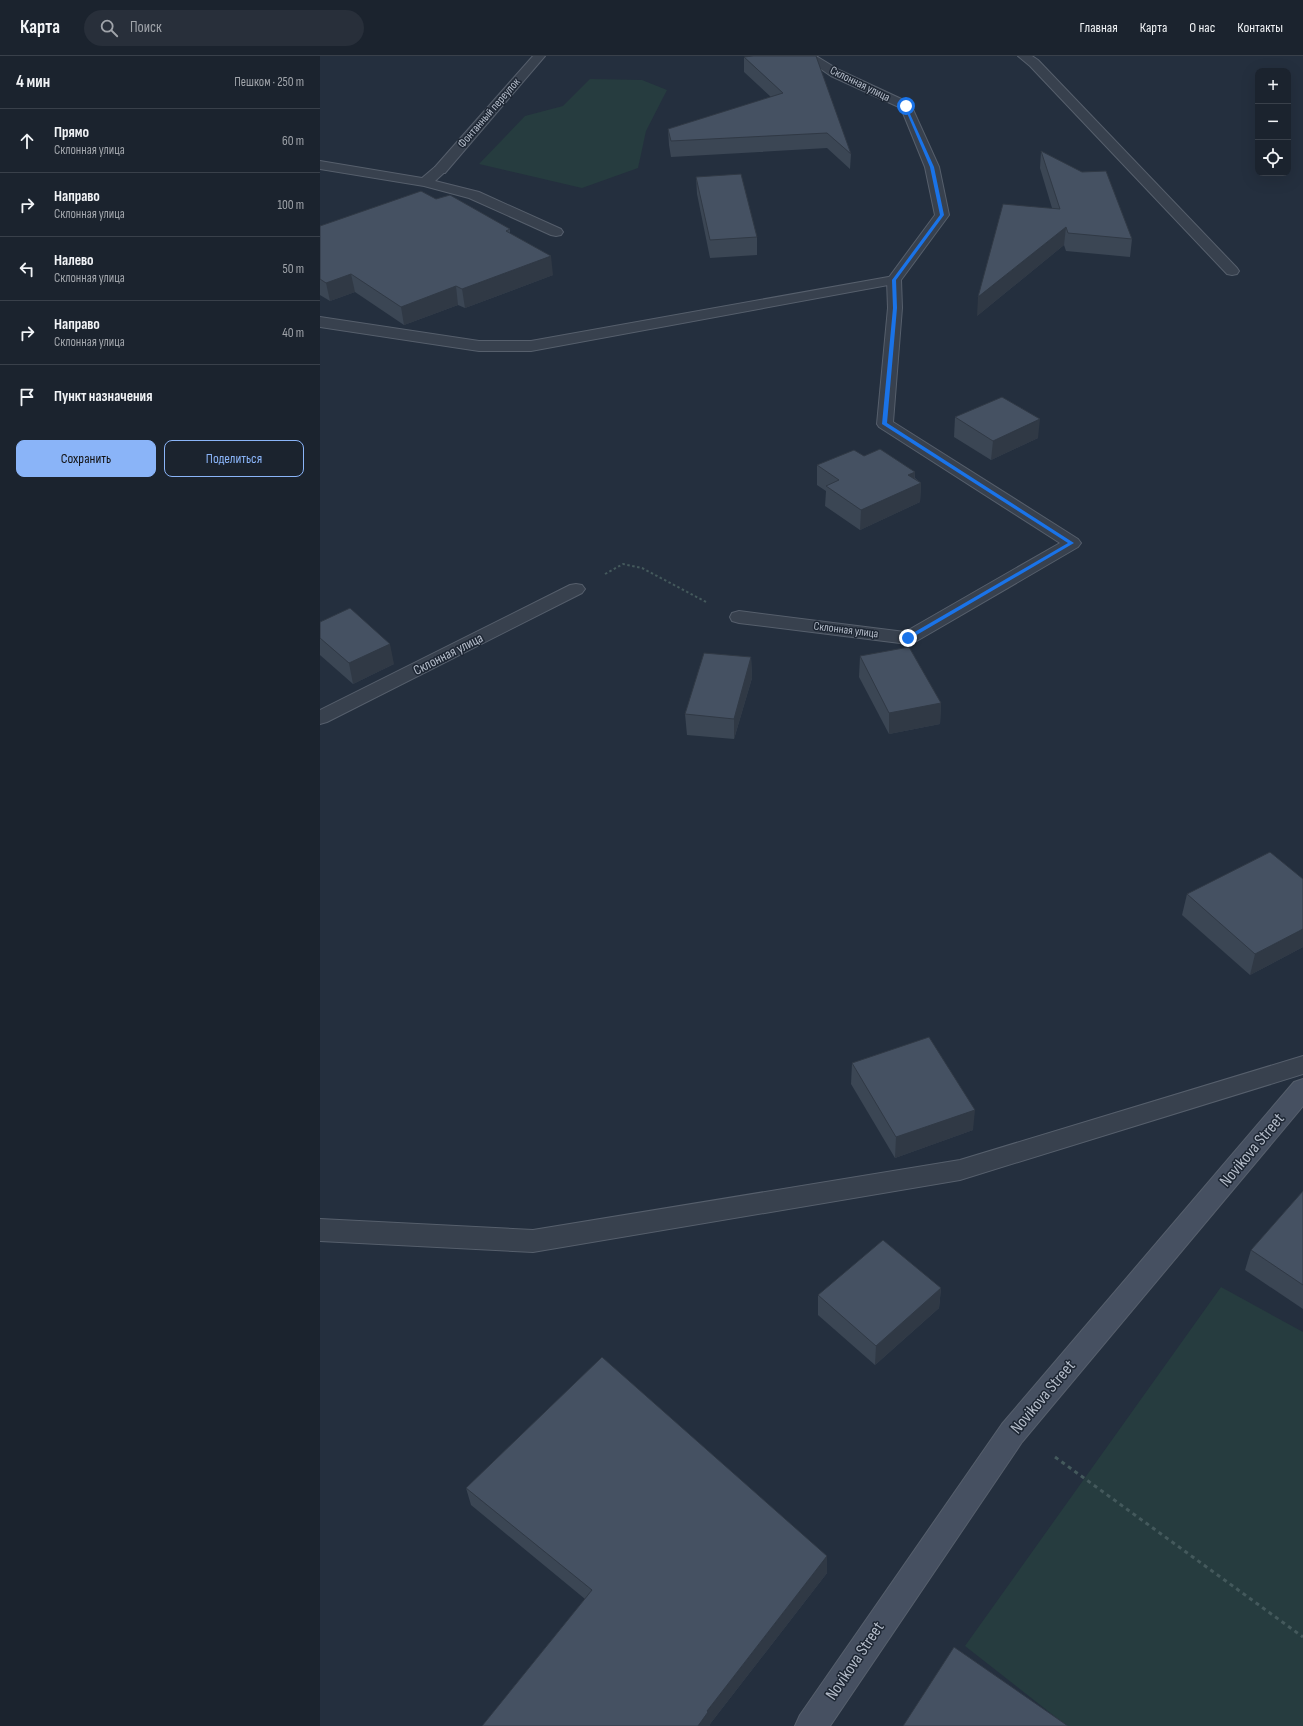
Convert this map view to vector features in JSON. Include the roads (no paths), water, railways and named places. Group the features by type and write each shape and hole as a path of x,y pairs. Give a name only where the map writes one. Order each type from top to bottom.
{"main road":[{"name":"Novikova Street","path":"811,1726 1012,1433 1303,1089"}],"street":[{"name":"Фонтанный переулок","path":"425,182 440,170 538,56"},
{"name":"Склонная улица","path":"739,617 908,638 1072,543 884,424 895,308 894,280 942,215 932,167 906,106 835,73 808,56"},
{"path":"1024,56 1034,63 1232,271"},
{"path":"320,165 425,182 474,195 556,232"},
{"path":"320,322 479,346 530,346 894,280"},
{"name":"Склонная улица","path":"320,718 576,589"},
{"path":"320,1230 533,1241 960,1170 1303,1065"}]}
